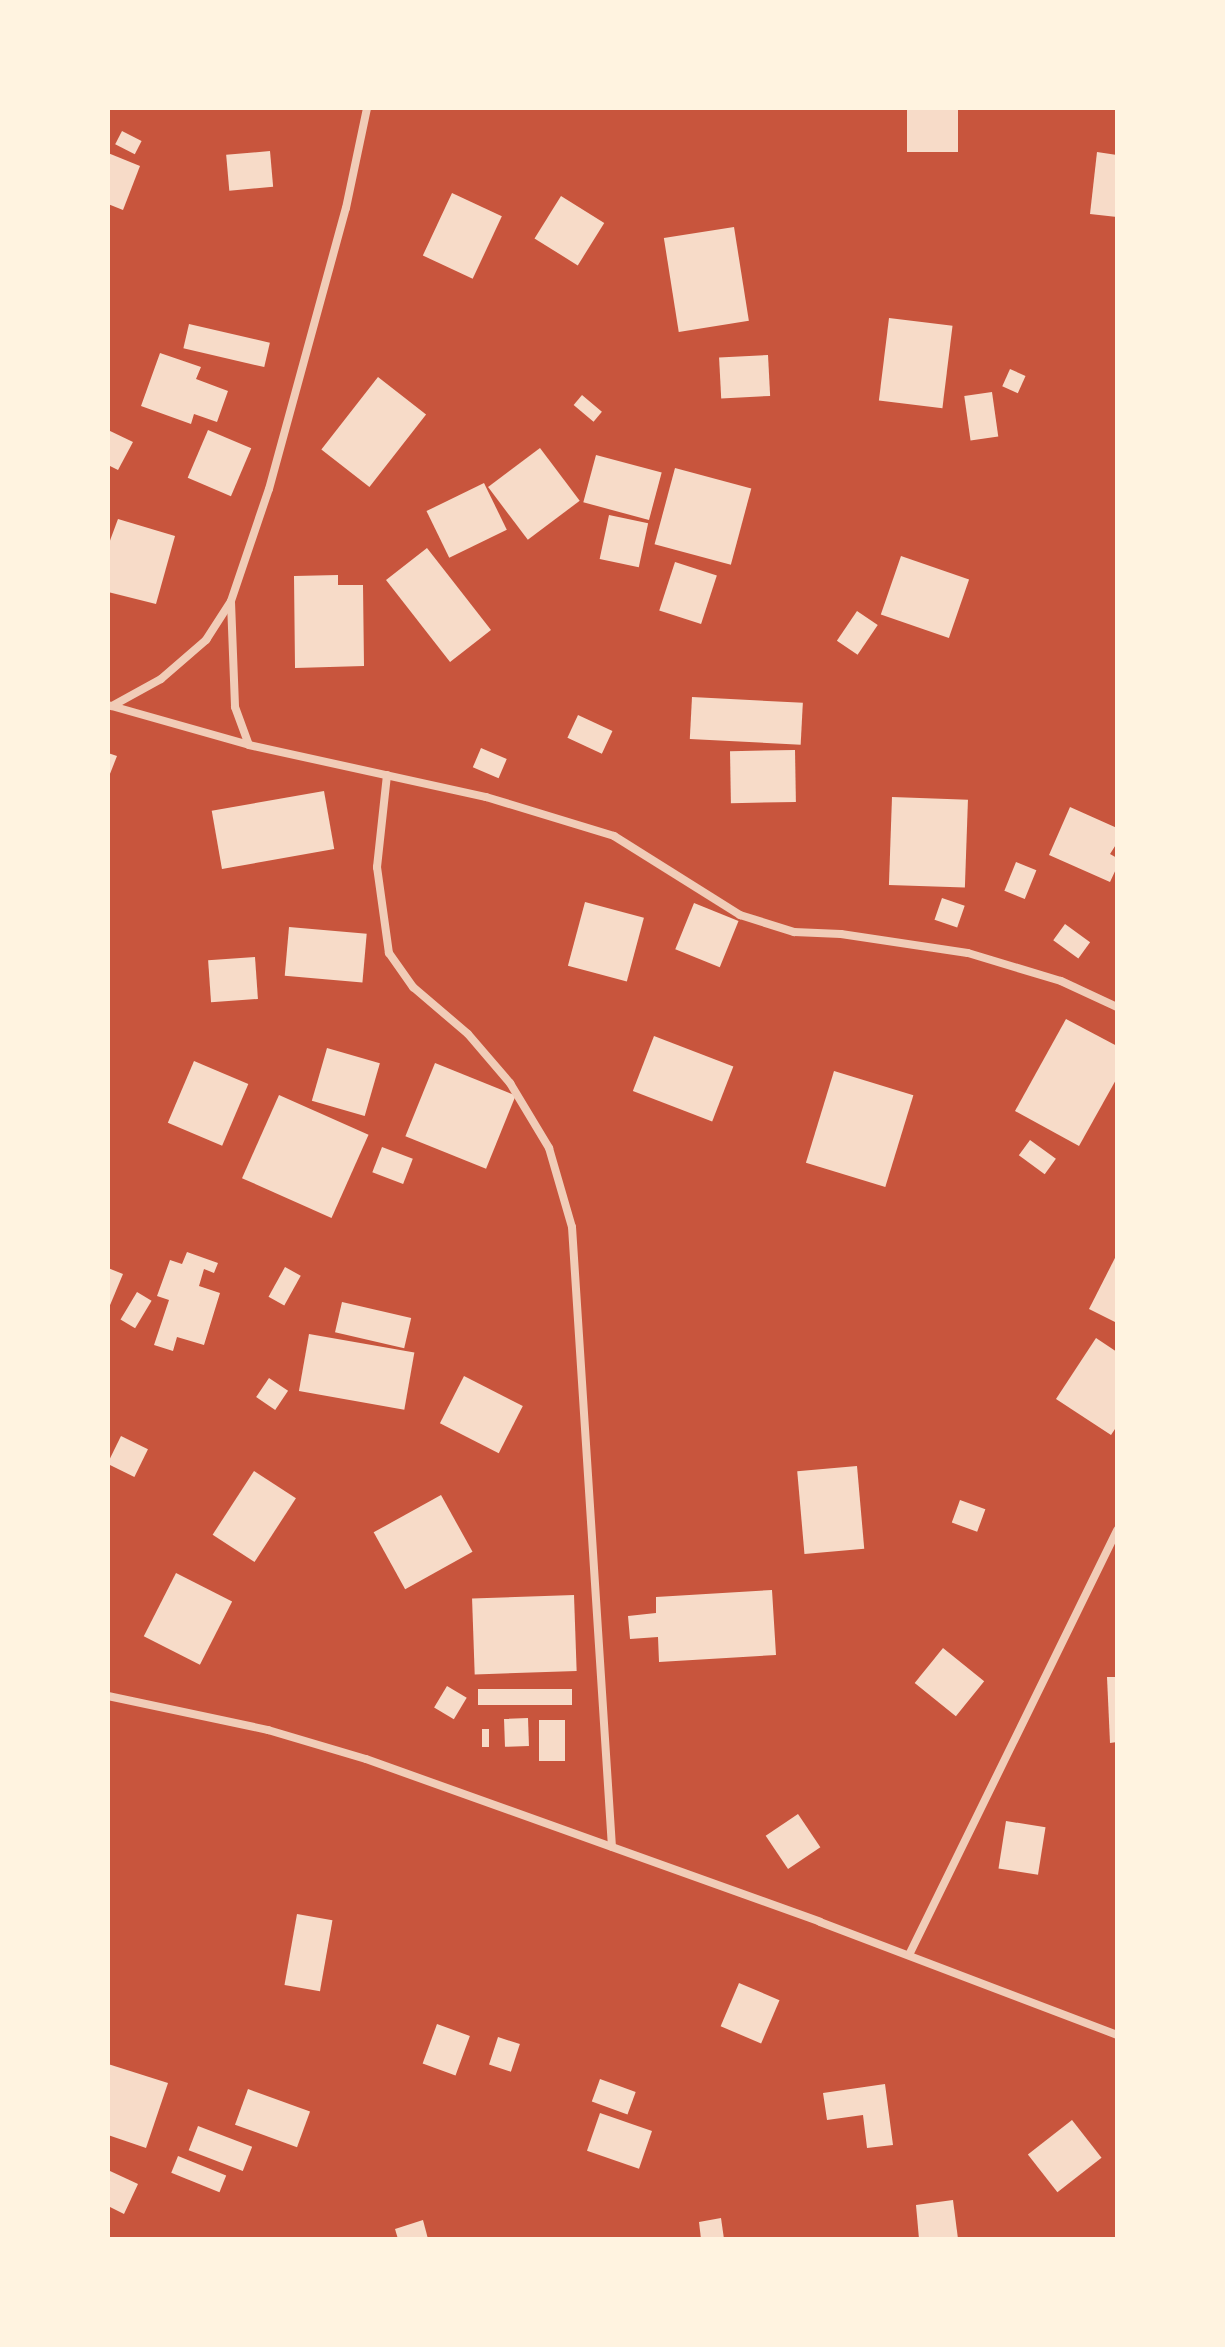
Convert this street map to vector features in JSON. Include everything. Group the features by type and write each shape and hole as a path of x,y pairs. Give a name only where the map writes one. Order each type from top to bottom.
{"street":[{"path":"110,706 161,679 206,640 231,601 273,474 346,208 367,108"},
{"path":"231,601 235,707 249,745"},
{"path":"110,706 249,745 486,797 614,836 740,915 794,932 841,934 968,953 1061,981 1117,1007"},
{"path":"387,775 377,867 389,953 413,987 468,1034 510,1083 549,1148 572,1227 612,1847"},
{"path":"909,1955 1117,1530"},
{"path":"108,1696 268,1730 366,1759 909,1955 1117,2035"}],"building":[{"path":"907,108 958,108 958,152 907,152"},
{"path":"122,131 142,141 135,154 115,144"},
{"path":"270,151 273,187 229,191 226,155"},
{"path":"1097,152 1117,155 1117,217 1090,214"},
{"path":"108,153 140,166 123,210 108,204"},
{"path":"452,193 502,216 473,279 423,256"},
{"path":"561,196 604,223 578,265 535,238"},
{"path":"734,227 749,321 679,332 664,238"},
{"path":"889,318 953,326 942,408 879,400"},
{"path":"189,324 270,343 264,367 183,348"},
{"path":"160,353 201,367 196,379 228,391 217,422 194,414 191,424 141,406"},
{"path":"768,355 770,396 721,399 719,358"},
{"path":"1010,369 1026,376 1018,393 1002,386"},
{"path":"378,377 426,415 369,487 321,449"},
{"path":"992,392 998,437 971,440 964,396"},
{"path":"582,395 602,412 594,422 574,405"},
{"path":"108,430 133,442 118,470 108,465"},
{"path":"208,430 251,448 231,496 188,478"},
{"path":"540,448 580,501 528,540 488,487"},
{"path":"596,455 662,473 649,520 583,502"},
{"path":"675,468 751,488 731,565 655,544"},
{"path":"484,483 507,530 449,558 426,511"},
{"path":"609,515 648,523 639,567 600,559"},
{"path":"118,519 175,536 156,604 108,592 108,546"},
{"path":"427,548 491,630 450,662 386,580"},
{"path":"901,556 969,579 949,638 881,615"},
{"path":"675,562 717,576 701,624 659,611"},
{"path":"338,575 338,585 363,585 364,666 295,668 294,576"},
{"path":"857,611 878,625 858,655 837,641"},
{"path":"692,697 803,703 801,745 690,739"},
{"path":"578,715 612,731 602,754 567,738"},
{"path":"481,748 507,759 499,778 473,767"},
{"path":"795,750 796,802 731,803 730,751"},
{"path":"108,753 117,756 108,779"},
{"path":"324,791 334,849 222,869 212,811"},
{"path":"892,797 968,800 965,888 889,885"},
{"path":"1070,807 1117,828 1117,843 1110,854 1117,858 1117,867 1110,882 1049,855"},
{"path":"1016,862 1036,870 1025,899 1004,891"},
{"path":"942,898 965,906 957,928 935,920"},
{"path":"585,902 644,918 627,982 568,966"},
{"path":"694,903 739,921 720,967 675,949"},
{"path":"1065,924 1090,942 1078,958 1053,940"},
{"path":"289,927 367,934 362,983 285,976"},
{"path":"255,957 258,999 211,1002 208,960"},
{"path":"1066,1019 1117,1046 1117,1078 1079,1146 1015,1111"},
{"path":"654,1036 733,1066 712,1122 633,1091"},
{"path":"327,1048 380,1063 365,1116 312,1101"},
{"path":"194,1061 248,1084 222,1146 168,1123"},
{"path":"435,1063 516,1096 486,1169 405,1136"},
{"path":"834,1071 913,1095 885,1187 806,1163"},
{"path":"279,1095 369,1135 332,1218 242,1178"},
{"path":"1030,1140 1056,1159 1045,1174 1019,1155"},
{"path":"382,1147 413,1159 403,1184 372,1172"},
{"path":"187,1252 218,1263 214,1273 204,1269 199,1286 220,1293 204,1345 177,1337 173,1351 154,1345 169,1300 157,1296 170,1260 182,1264"},
{"path":"1117,1254 1117,1323 1089,1309"},
{"path":"285,1267 301,1276 284,1305 269,1297"},
{"path":"108,1268 123,1274 108,1310"},
{"path":"137,1292 152,1301 135,1328 121,1319"},
{"path":"342,1302 411,1318 404,1348 335,1332"},
{"path":"309,1334 414,1353 404,1410 299,1391"},
{"path":"1096,1338 1117,1352 1117,1426 1111,1435 1056,1399"},
{"path":"464,1376 523,1406 499,1453 440,1423"},
{"path":"269,1378 288,1391 275,1410 256,1397"},
{"path":"121,1436 148,1449 134,1477 108,1464"},
{"path":"857,1466 864,1549 804,1554 797,1471"},
{"path":"254,1471 296,1498 255,1562 213,1535"},
{"path":"441,1495 473,1552 405,1589 374,1532"},
{"path":"960,1500 985,1509 977,1532 952,1523"},
{"path":"176,1573 232,1602 200,1665 144,1636"},
{"path":"772,1590 776,1655 659,1662 658,1637 630,1639 628,1616 656,1613 656,1597"},
{"path":"574,1595 577,1671 475,1675 472,1599"},
{"path":"943,1648 984,1681 956,1716 915,1683"},
{"path":"1107,1677 1117,1677 1117,1742 1110,1743"},
{"path":"447,1686 467,1698 454,1719 434,1707"},
{"path":"478,1689 572,1689 572,1705 478,1705"},
{"path":"528,1718 529,1746 505,1747 504,1719"},
{"path":"539,1720 565,1720 565,1761 539,1761"},
{"path":"482,1729 489,1729 489,1747 482,1747"},
{"path":"798,1814 820,1847 788,1869 766,1836"},
{"path":"1006,1821 1046,1827 1038,1875 998,1868"},
{"path":"297,1914 332,1920 320,1991 284,1985"},
{"path":"739,1983 780,2000 761,2043 721,2026"},
{"path":"437,2024 470,2036 456,2075 423,2063"},
{"path":"498,2037 520,2044 511,2072 489,2065"},
{"path":"108,2064 168,2083 146,2148 108,2135"},
{"path":"600,2079 636,2092 627,2115 592,2102"},
{"path":"885,2084 893,2145 867,2148 863,2115 827,2120 823,2093"},
{"path":"248,2089 310,2112 297,2147 235,2125"},
{"path":"600,2113 652,2131 639,2169 587,2151"},
{"path":"1072,2120 1102,2158 1057,2192 1028,2154"},
{"path":"198,2126 252,2147 243,2171 189,2150"},
{"path":"178,2156 226,2175 219,2192 171,2173"},
{"path":"110,2171 138,2184 124,2214 108,2206"},
{"path":"953,2200 958,2239 919,2239 916,2205"},
{"path":"721,2218 724,2239 701,2239 699,2222"},
{"path":"423,2220 428,2239 398,2239 395,2229"}]}
